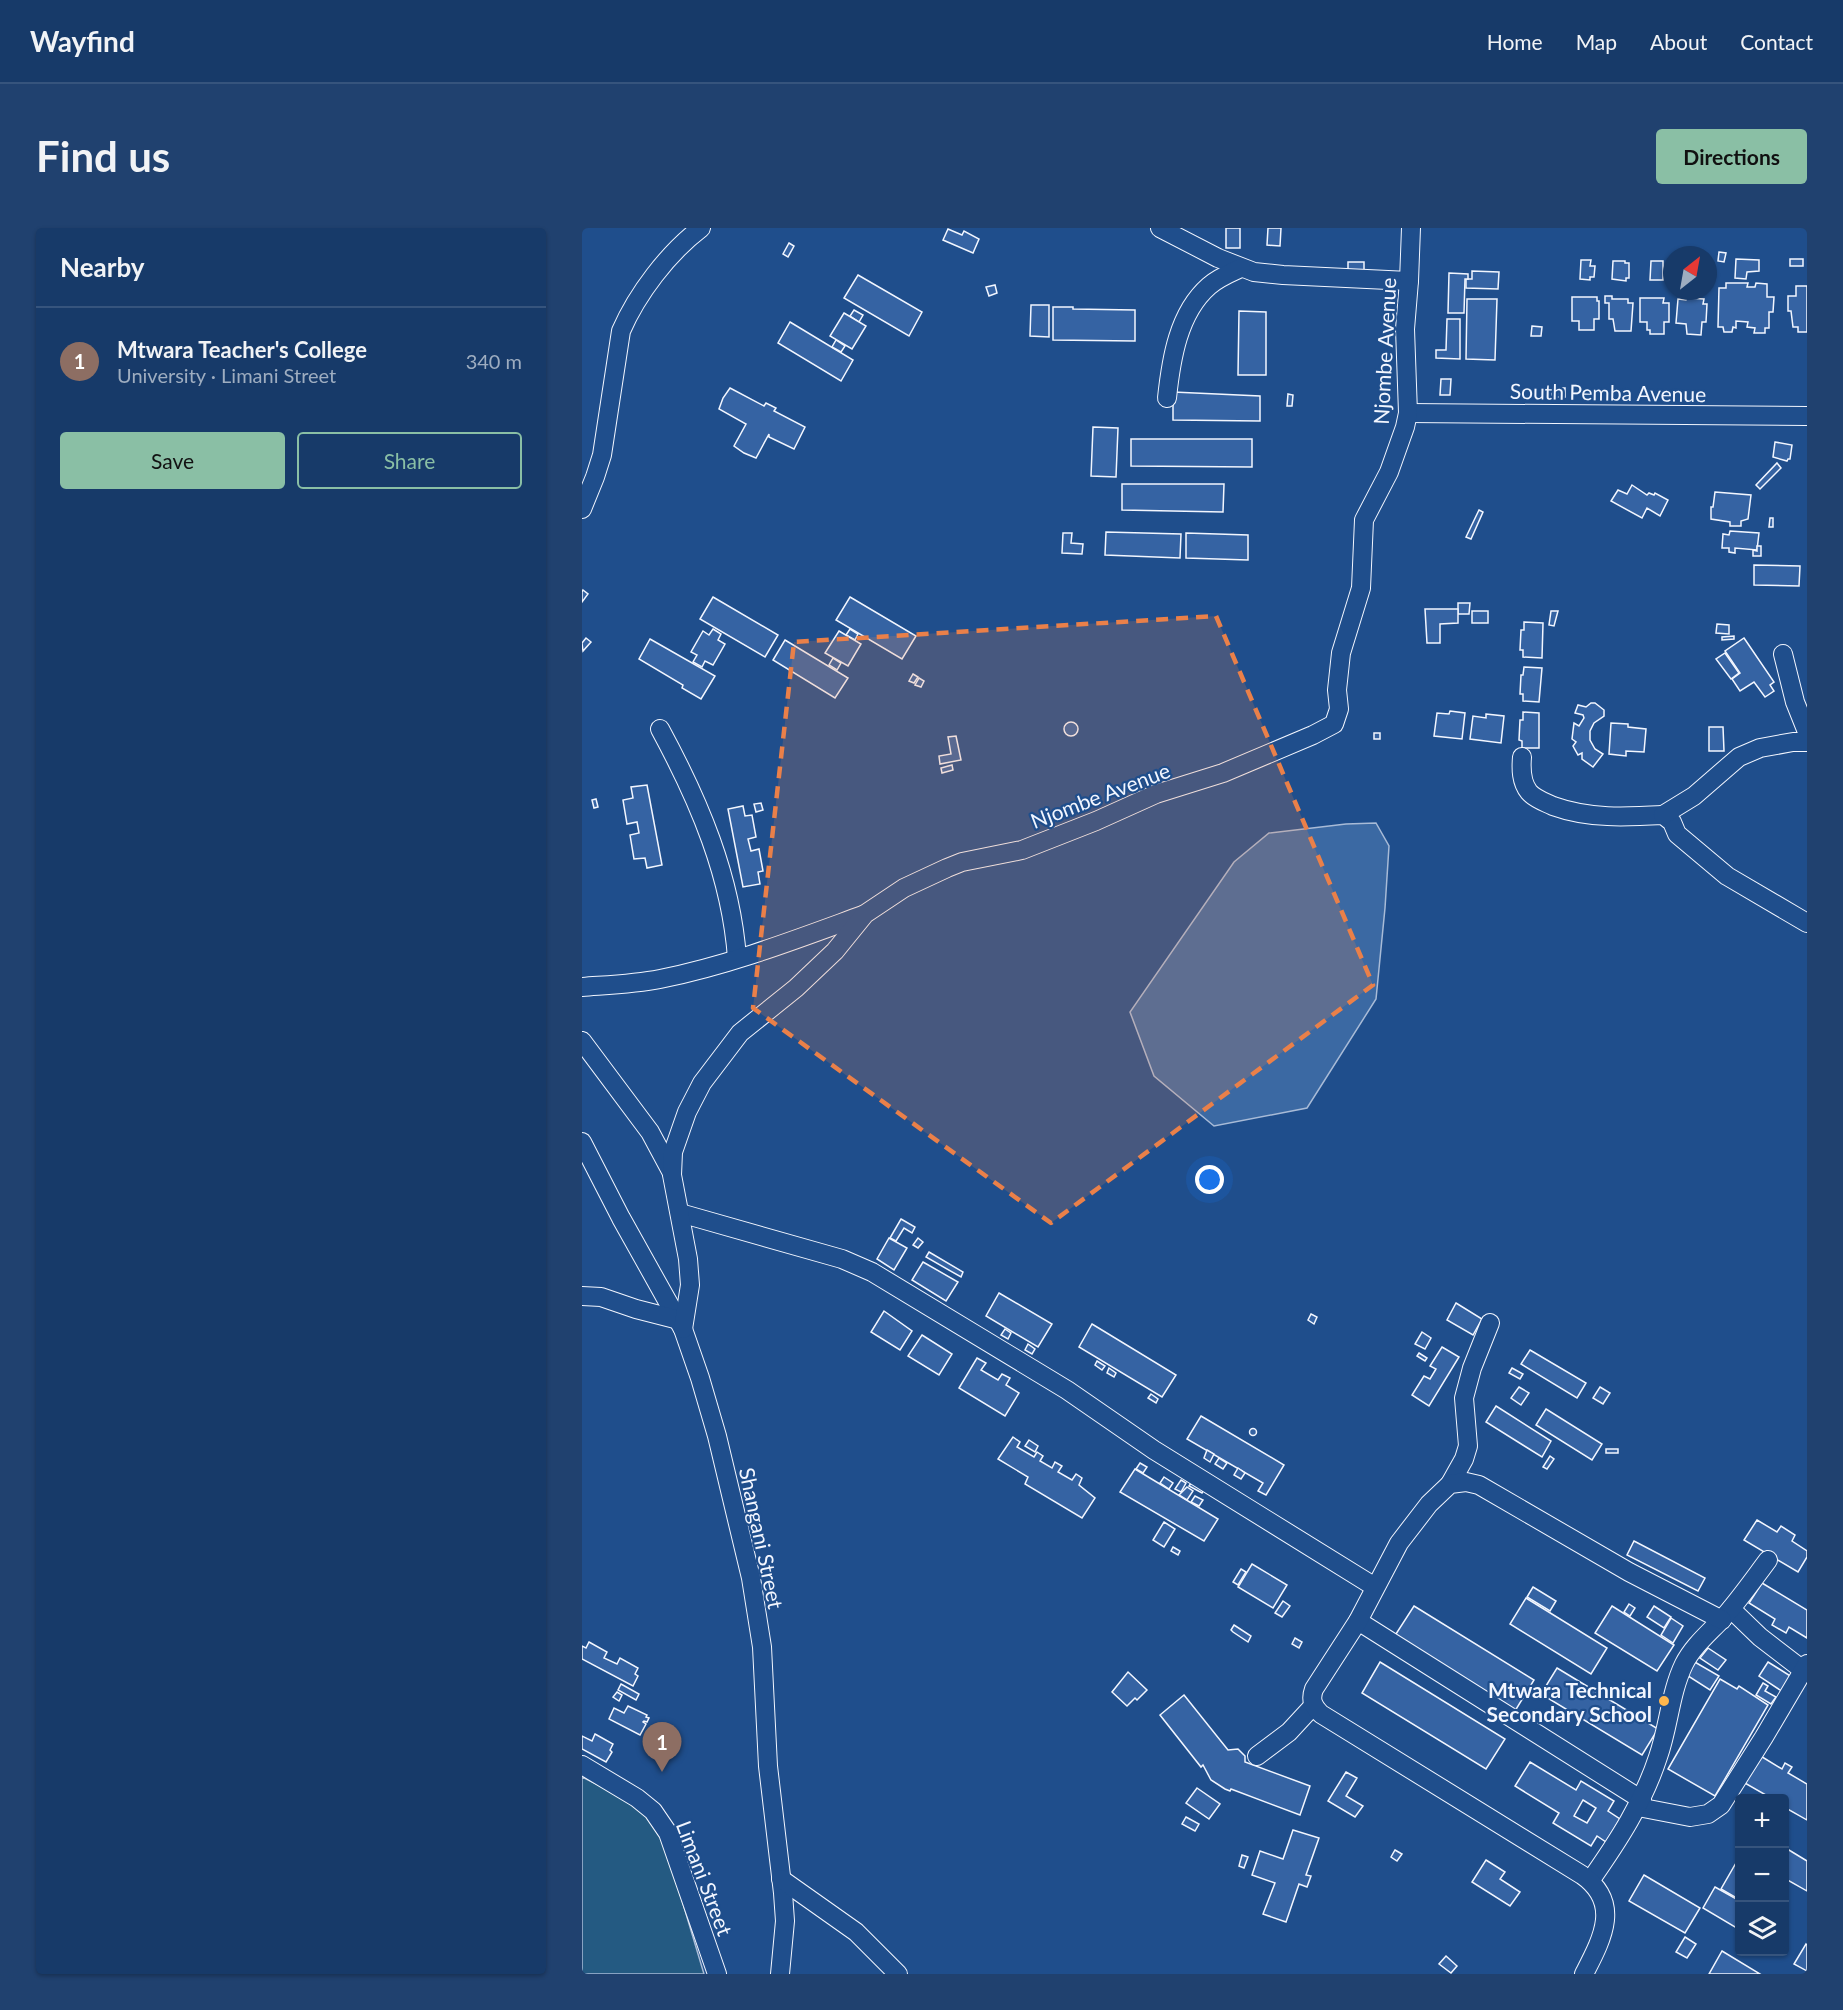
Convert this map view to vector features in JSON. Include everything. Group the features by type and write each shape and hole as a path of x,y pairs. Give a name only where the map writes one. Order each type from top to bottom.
{"street":[{"path":"582,508 602,455 621,331 644,290 667,261 701,228"},
{"path":"1160,228 1241,268 1268,274 1409,281"},
{"name":"Njombe Avenue","path":"681,1325 690,1285 688,1259 672,1175 673,1152 687,1112 702,1083 732,1041 748,1024 796,988 835,951 865,914 904,888 947,868 1022,850 1156,794 1223,773 1334,724 1339,709 1337,690 1341,653 1361,588 1364,520 1389,472 1406,427 1408,413 1406,329 1411,228"},
{"path":"1167,398 1169,375 1188,312 1210,285 1241,268"},
{"name":"South Pemba Avenue","path":"1408,413 1807,416"},
{"path":"1783,654 1795,702 1807,732"},
{"path":"660,729 692,792 720,865 731,904 737,958"},
{"path":"1522,757 1522,775 1527,790 1534,797 1549,804 1577,813 1606,817 1663,815 1694,796 1739,757 1760,748 1807,742"},
{"path":"1663,815 1672,822 1679,836 1727,876 1807,923"},
{"path":"582,987 659,979 800,939 865,914"},
{"path":"582,1041 650,1132 672,1175"},
{"name":"Shangani Street","path":"582,1142 621,1218 681,1325 717,1436 751,1578 762,1647 768,1766 785,1921 780,1974"},
{"path":"680,1213 842,1259 872,1272 1067,1390 1154,1450 1375,1587"},
{"path":"582,1296 601,1297 681,1325"},
{"path":"1490,1323 1465,1391 1464,1411 1468,1446 1464,1460 1450,1484 1429,1504 1399,1543 1358,1622 1311,1696 1313,1707 1338,1726 1590,1881 1602,1898 1605,1918 1604,1929 1584,1974"},
{"path":"1358,1622 1640,1803 1690,1817 1708,1814 1721,1805 1805,1667 1726,1614 1629,1572 1479,1485 1466,1482 1450,1484"},
{"path":"1590,1881 1622,1835 1640,1803 1658,1757 1674,1691 1684,1664 1700,1641 1726,1614 1768,1560"},
{"path":"1257,1756 1289,1732 1313,1707"},
{"name":"Limani Street","path":"582,1765 637,1798 652,1811 668,1833 717,1974"},
{"path":"781,1880 856,1932 898,1974"}],"highlighted area":[{"path":"1216,616 1373,985 1051,1223 753,1008 794,642"}],"shaded area":[{"path":"1376,823 1389,846 1376,999 1307,1108 1214,1126 1154,1076 1130,1012 1234,862 1269,833"},
{"path":"582,1777 641,1806 664,1840 704,1974 582,1974"}],"building":[{"path":"1226,228 1240,228 1240,248 1226,248"},
{"path":"1268,228 1281,228 1280,246 1267,245"},
{"path":"948,229 962,235 964,231 979,239 973,253 943,240"},
{"path":"789,243 794,246 788,257 783,254"},
{"path":"1719,252 1726,253 1724,262 1718,261"},
{"path":"1736,259 1759,260 1759,271 1747,272 1746,279 1735,278"},
{"path":"1790,259 1803,259 1803,266 1790,266"},
{"path":"1581,260 1591,260 1590,266 1595,266 1594,277 1590,277 1590,280 1580,279"},
{"path":"1613,261 1629,263 1629,278 1626,278 1626,281 1612,279"},
{"path":"1651,261 1663,261 1663,280 1650,280"},
{"path":"1348,262 1364,262 1364,273 1348,273"},
{"path":"1472,271 1499,272 1498,289 1466,288 1466,279 1472,279"},
{"path":"1449,273 1468,274 1468,279 1465,279 1464,313 1448,313"},
{"path":"858,275 922,312 909,336 844,298"},
{"path":"1726,283 1748,283 1747,287 1755,287 1756,283 1767,284 1767,297 1774,297 1773,312 1769,312 1769,328 1765,328 1765,333 1754,333 1755,328 1747,327 1748,322 1736,321 1736,328 1733,327 1732,332 1724,332 1723,327 1718,327 1719,288 1726,288"},
{"path":"995,285 997,293 989,296 986,287"},
{"path":"1796,286 1807,286 1807,332 1798,332 1798,327 1793,327 1791,311 1788,311 1788,296 1796,296"},
{"path":"1605,296 1612,296 1612,299 1628,299 1628,303 1633,303 1631,331 1615,331 1613,319 1609,319 1609,303 1605,303"},
{"path":"1572,297 1597,297 1599,319 1594,319 1594,330 1579,330 1579,321 1572,321"},
{"path":"1640,298 1663,298 1663,303 1669,303 1669,322 1664,322 1664,334 1650,334 1650,330 1647,330 1647,322 1640,322"},
{"path":"1467,299 1497,299 1495,360 1466,359"},
{"path":"1678,300 1704,300 1703,304 1707,304 1706,322 1702,322 1701,335 1687,334 1686,324 1676,323"},
{"path":"1031,305 1049,305 1049,337 1030,336"},
{"path":"1053,307 1135,310 1135,341 1053,340"},
{"path":"854,310 863,315 859,322 850,316"},
{"path":"1239,311 1266,312 1266,375 1238,375"},
{"path":"844,313 866,326 852,349 830,336"},
{"path":"1447,319 1460,319 1460,359 1436,358 1436,350 1446,350"},
{"path":"790,322 853,360 841,381 778,343"},
{"path":"1532,326 1542,327 1541,336 1531,336"},
{"path":"836,340 845,346 841,352 832,347"},
{"path":"1441,379 1451,379 1450,395 1440,395"},
{"path":"730,388 764,406 766,403 776,408 774,411 805,427 794,449 769,437 769,434 756,458 734,446 746,424 719,409"},
{"path":"1552,388 1565,388 1565,397 1552,397"},
{"path":"1173,392 1260,396 1260,421 1173,420"},
{"path":"1288,394 1293,395 1292,406 1287,406"},
{"path":"1093,427 1118,428 1116,477 1091,476"},
{"path":"1131,439 1252,439 1252,467 1131,466"},
{"path":"1775,442 1792,445 1790,459 1787,461 1773,457"},
{"path":"1777,463 1781,468 1760,489 1756,485"},
{"path":"1122,484 1224,484 1223,512 1122,510"},
{"path":"1632,485 1647,495 1655,493 1668,500 1660,516 1647,508 1642,518 1611,501 1618,490 1627,494"},
{"path":"1715,492 1751,495 1748,519 1741,521 1741,526 1730,526 1730,522 1711,519"},
{"path":"1479,510 1483,512 1471,539 1466,537"},
{"path":"1770,518 1773,518 1773,527 1769,527"},
{"path":"1730,531 1759,533 1757,550 1735,548 1735,553 1729,552 1729,548 1722,548 1723,534 1729,535"},
{"path":"1106,532 1181,534 1180,558 1105,555"},
{"path":"1063,533 1072,533 1071,543 1083,544 1082,554 1062,553"},
{"path":"1186,533 1248,535 1248,560 1186,558"},
{"path":"1757,546 1761,546 1761,556 1753,556 1753,550 1757,551"},
{"path":"1754,565 1800,566 1799,586 1754,585"},
{"path":"583,590 588,594 582,602 582,592"},
{"path":"713,597 778,635 765,657 700,619"},
{"path":"850,597 916,636 902,659 836,620"},
{"path":"1458,603 1470,603 1469,614 1458,614"},
{"path":"1425,609 1458,609 1458,623 1440,624 1440,643 1427,643"},
{"path":"1472,611 1488,611 1488,623 1472,623"},
{"path":"1551,611 1558,611 1554,626 1549,625"},
{"path":"1524,622 1543,623 1542,658 1523,657 1523,650 1520,650 1521,630 1524,630"},
{"path":"1717,624 1729,625 1729,634 1716,633"},
{"path":"713,629 721,634 718,640 725,644 713,665 705,661 702,667 693,662 697,655 691,652 703,631 709,635"},
{"path":"850,629 858,634 855,640 846,635"},
{"path":"839,631 861,644 848,666 825,653"},
{"path":"1734,636 1734,639 1722,640 1722,637"},
{"path":"586,638 591,642 583,651 582,643"},
{"path":"1744,638 1774,682 1770,685 1774,691 1765,697 1754,682 1740,691 1732,679 1740,673 1725,651"},
{"path":"650,639 715,676 701,699 682,688 683,685 639,659"},
{"path":"785,640 848,678 835,698 773,660"},
{"path":"1725,653 1739,673 1731,679 1716,659"},
{"path":"833,658 841,663 837,670 829,665"},
{"path":"1524,667 1542,668 1539,702 1523,701 1523,694 1520,694"},
{"path":"913,674 918,677 914,683 909,681"},
{"path":"919,678 924,681 921,687 915,685"},
{"path":"1595,703 1604,710 1604,716 1594,723 1590,731 1590,740 1595,749 1603,754 1593,767 1582,759 1582,753 1578,755 1573,746 1576,742 1572,739 1574,723 1579,726 1584,718 1583,715 1575,713 1578,705 1586,707"},
{"path":"1450,711 1465,713 1462,739 1434,736 1437,713 1449,714"},
{"path":"1523,712 1539,713 1539,748 1522,748 1522,741 1519,740 1520,720 1523,720"},
{"path":"1486,714 1504,716 1501,743 1470,739 1473,716 1486,718"},
{"path":"1071,722 1076,724 1078,729 1076,734 1071,736 1066,734 1064,729 1066,724"},
{"path":"1611,723 1628,724 1628,727 1646,729 1644,752 1626,751 1626,756 1609,754"},
{"path":"1709,727 1723,727 1724,751 1709,751"},
{"path":"1374,733 1380,733 1380,739 1374,739"},
{"path":"956,736 961,760 940,764 939,756 951,754 948,737"},
{"path":"952,765 953,770 942,773 941,768"},
{"path":"647,785 662,865 647,868 645,858 634,859 630,835 639,833 637,822 627,824 623,800 633,798 631,787"},
{"path":"596,799 598,807 594,808 592,800"},
{"path":"761,803 763,810 756,812 754,804"},
{"path":"743,806 745,816 752,815 756,837 748,839 751,851 759,849 763,871 758,872 760,884 743,887 728,809"},
{"path":"901,1219 915,1227 912,1233 904,1228 896,1241 890,1238"},
{"path":"889,1238 907,1248 894,1270 877,1259"},
{"path":"918,1238 923,1242 918,1248 913,1245"},
{"path":"929,1252 963,1272 961,1277 926,1257"},
{"path":"923,1262 958,1282 946,1301 912,1280"},
{"path":"999,1293 1052,1324 1038,1347 986,1316"},
{"path":"1456,1303 1482,1319 1473,1335 1447,1320"},
{"path":"884,1311 912,1331 900,1350 871,1332"},
{"path":"1311,1314 1317,1317 1314,1324 1308,1320"},
{"path":"1092,1324 1176,1375 1162,1397 1079,1347"},
{"path":"1005,1329 1011,1333 1008,1339 1001,1335"},
{"path":"1422,1332 1431,1338 1425,1349 1415,1344"},
{"path":"922,1335 952,1354 939,1375 908,1356"},
{"path":"1028,1344 1035,1349 1032,1354 1025,1350"},
{"path":"1442,1347 1459,1357 1429,1406 1412,1395 1424,1376 1430,1379 1436,1369 1430,1366"},
{"path":"1530,1350 1586,1383 1577,1398 1521,1364"},
{"path":"1419,1353 1427,1358 1425,1361 1417,1356"},
{"path":"977,1358 986,1363 981,1370 998,1380 1002,1374 1010,1378 1006,1385 1019,1393 1005,1416 959,1388"},
{"path":"1097,1361 1105,1366 1102,1370 1095,1365"},
{"path":"1109,1368 1116,1373 1114,1377 1107,1373"},
{"path":"1512,1368 1523,1374 1520,1379 1509,1373"},
{"path":"1519,1387 1529,1393 1521,1405 1511,1398"},
{"path":"1600,1387 1610,1393 1603,1404 1593,1398"},
{"path":"1151,1394 1158,1399 1156,1403 1148,1398"},
{"path":"1496,1406 1551,1441 1542,1457 1486,1422"},
{"path":"1546,1409 1602,1444 1592,1460 1536,1425"},
{"path":"1201,1416 1284,1465 1266,1495 1258,1491 1263,1483 1187,1439"},
{"path":"1253,1429 1256,1432 1253,1435 1250,1432"},
{"path":"1013,1437 1020,1442 1017,1447 1034,1457 1037,1452 1043,1456 1040,1461 1052,1468 1055,1462 1062,1466 1058,1472 1072,1480 1076,1474 1082,1478 1079,1485 1095,1498 1082,1518 1025,1484 1028,1477 998,1459"},
{"path":"1029,1440 1038,1446 1035,1452 1025,1446"},
{"path":"1606,1449 1618,1449 1618,1453 1606,1453"},
{"path":"1207,1450 1214,1454 1210,1462 1204,1458"},
{"path":"1550,1456 1554,1459 1547,1469 1543,1467"},
{"path":"1219,1458 1227,1463 1223,1469 1215,1464"},
{"path":"1140,1463 1147,1467 1143,1473 1136,1469"},
{"path":"1238,1468 1245,1473 1241,1479 1234,1475"},
{"path":"1135,1469 1218,1519 1204,1541 1120,1492"},
{"path":"1164,1477 1173,1483 1169,1489 1160,1483"},
{"path":"1181,1480 1186,1483 1181,1492 1175,1489"},
{"path":"1193,1480 1205,1487 1202,1493 1189,1486"},
{"path":"1187,1487 1193,1491 1187,1500 1179,1495"},
{"path":"1195,1496 1203,1500 1199,1506 1191,1502"},
{"path":"1757,1520 1777,1532 1781,1526 1795,1535 1792,1541 1807,1551 1807,1557 1798,1572 1744,1540"},
{"path":"1164,1522 1175,1529 1164,1547 1153,1540"},
{"path":"1634,1541 1705,1578 1698,1591 1627,1555"},
{"path":"1173,1547 1180,1551 1178,1555 1171,1551"},
{"path":"1252,1564 1287,1585 1273,1608 1238,1587"},
{"path":"1241,1569 1246,1572 1238,1585 1233,1582"},
{"path":"1762,1583 1807,1610 1807,1638 1789,1627 1786,1633 1772,1625 1775,1619 1749,1603"},
{"path":"1533,1587 1556,1601 1550,1611 1527,1597"},
{"path":"1526,1598 1607,1648 1591,1674 1510,1624"},
{"path":"1283,1601 1290,1606 1282,1617 1275,1613"},
{"path":"1629,1604 1635,1608 1630,1616 1624,1612"},
{"path":"1414,1606 1534,1680 1515,1711 1394,1637"},
{"path":"1612,1606 1674,1645 1657,1671 1595,1633"},
{"path":"1654,1606 1671,1617 1664,1628 1647,1617"},
{"path":"1671,1618 1683,1626 1673,1643 1661,1635"},
{"path":"1234,1625 1251,1636 1248,1642 1231,1630"},
{"path":"1295,1638 1302,1642 1299,1648 1292,1644"},
{"path":"589,1642 607,1652 604,1658 617,1664 620,1658 638,1668 635,1674 638,1676 633,1686 582,1659 582,1646 586,1648"},
{"path":"1708,1648 1726,1660 1718,1670 1700,1658"},
{"path":"1693,1661 1719,1676 1710,1690 1685,1674"},
{"path":"1380,1662 1505,1739 1486,1769 1362,1693"},
{"path":"1768,1662 1792,1677 1783,1692 1759,1676"},
{"path":"1557,1668 1658,1729 1642,1755 1541,1694"},
{"path":"1128,1672 1147,1690 1127,1706 1112,1692"},
{"path":"1720,1679 1737,1689 1739,1686 1768,1705 1715,1796 1668,1769"},
{"path":"1763,1683 1768,1686 1765,1691 1776,1697 1771,1704 1756,1695"},
{"path":"621,1684 639,1694 636,1700 618,1690"},
{"path":"617,1692 622,1695 619,1701 613,1697"},
{"path":"1184,1695 1228,1750 1238,1749 1245,1756 1245,1762 1310,1786 1300,1815 1231,1789 1230,1791 1211,1780 1203,1765 1201,1767 1160,1715"},
{"path":"628,1706 649,1718 647,1722 643,1722 646,1724 640,1735 609,1719 614,1708 624,1713"},
{"path":"595,1734 613,1744 610,1750 612,1752 606,1762 582,1749 582,1736 592,1741"},
{"path":"1759,1755 1782,1769 1785,1763 1792,1767 1788,1773 1807,1784 1807,1820 1789,1810 1789,1794 1764,1794 1743,1782"},
{"path":"1530,1762 1576,1790 1581,1781 1614,1801 1608,1811 1620,1819 1606,1842 1597,1836 1591,1846 1553,1823 1559,1813 1515,1786","holes":["1583,1800 1596,1808 1587,1823 1574,1816"]},
{"path":"1346,1772 1357,1778 1346,1796 1363,1806 1355,1817 1328,1801"},
{"path":"1197,1788 1220,1804 1209,1819 1186,1803"},
{"path":"1186,1817 1199,1824 1195,1831 1182,1824"},
{"path":"1293,1830 1319,1838 1306,1875 1311,1876 1307,1887 1299,1884 1286,1922 1263,1914 1275,1883 1252,1875 1260,1851 1283,1859"},
{"path":"1395,1850 1402,1854 1397,1861 1391,1857"},
{"path":"1789,1850 1807,1861 1807,1891 1789,1881"},
{"path":"1242,1855 1248,1857 1244,1868 1239,1866"},
{"path":"1486,1860 1505,1872 1500,1879 1520,1892 1510,1906 1472,1882"},
{"path":"1735,1865 1735,1897 1721,1889"},
{"path":"1644,1875 1700,1908 1685,1933 1629,1901"},
{"path":"1715,1887 1735,1898 1735,1927 1703,1908"},
{"path":"1685,1937 1696,1944 1687,1958 1676,1952"},
{"path":"1807,1945 1807,1971 1794,1964"},
{"path":"1722,1951 1760,1974 1709,1974"},
{"path":"1446,1956 1457,1966 1451,1973 1439,1964"}],"place":[{"name":"Mtwara Technical Secondary School","path":"1664,1701"},
{"name":"Mtwara Teacher's College","path":"662,1772"}]}
